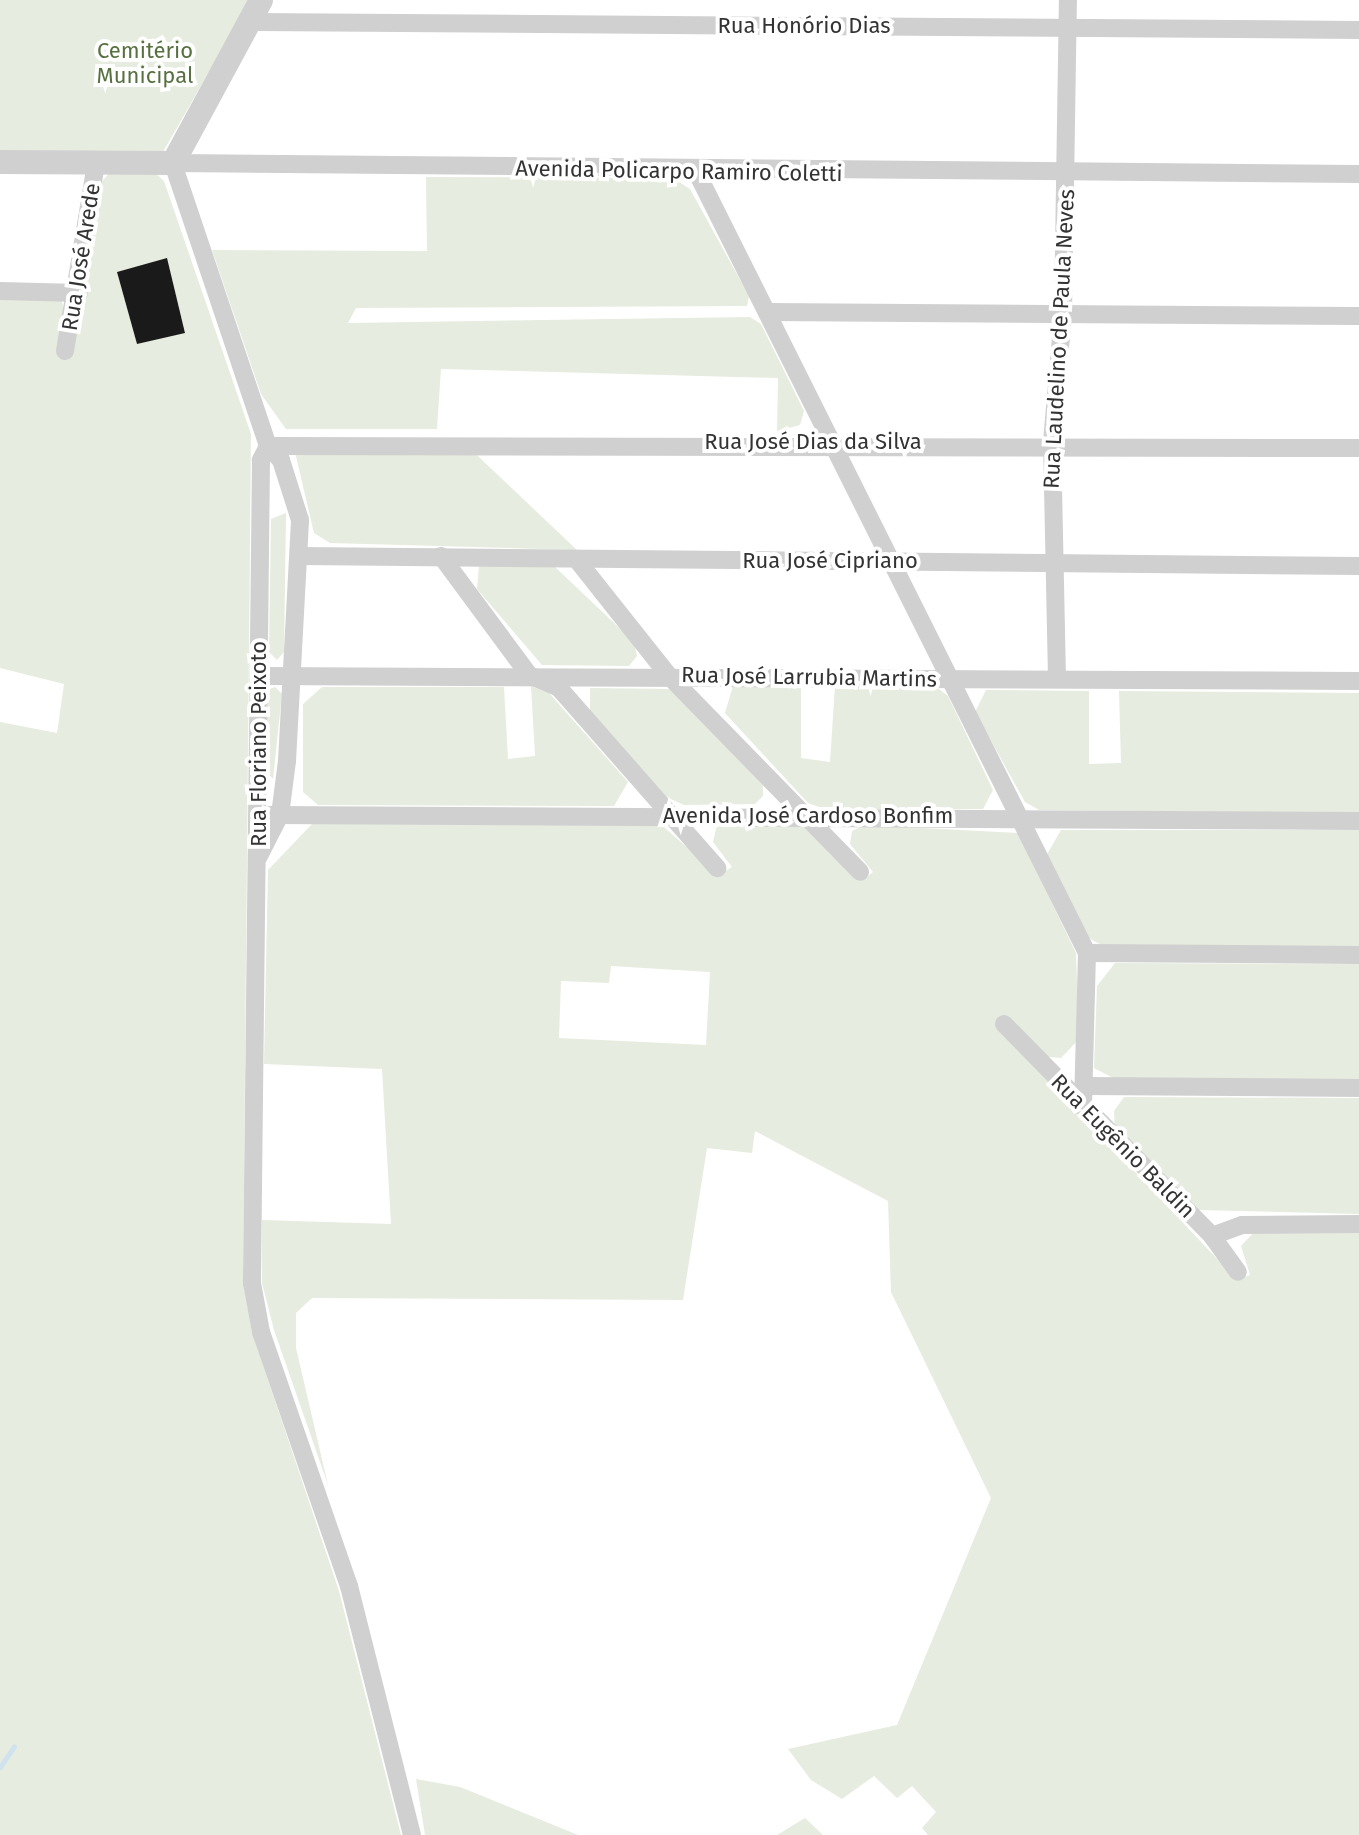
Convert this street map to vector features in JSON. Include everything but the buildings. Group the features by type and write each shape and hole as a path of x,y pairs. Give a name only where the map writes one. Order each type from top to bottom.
{"street":[{"path":"173,163 261,0"},
{"name":"Rua Laudelino de Paula Neves","path":"1057,678 1051,562 1052,442 1063,313 1068,0"},
{"name":"Rua Honório Dias","path":"250,22 1359,30"},
{"name":"Avenida Policarpo Ramiro Coletti","path":"0,162 697,173 1359,174"},
{"name":"Rua José Arede","path":"65,351 79,293 96,163"},
{"name":"Rua Floriano Peixoto","path":"173,163 268,446 291,488 301,556 280,815 258,858"},
{"path":"697,173 767,312 827,442 894,562 948,678 1087,953 1083,1107"},
{"path":"0,291 79,293"},
{"path":"767,312 1359,316"},
{"name":"Rua José Dias da Silva","path":"268,446 1052,442 1359,448"},
{"name":"Rua Floriano Peixoto","path":"258,858 261,460 268,446"},
{"name":"Rua José Cipriano","path":"301,556 1359,566"},
{"path":"441,556 529,675 559,688 666,815 717,868"},
{"path":"577,560 668,675 801,816 860,872"},
{"name":"Rua José Larrubia Martins","path":"260,676 668,675 1359,681"},
{"name":"Avenida José Cardoso Bonfim","path":"258,815 1359,821"},
{"path":"258,858 252,1283 261,1332 349,1586 412,1835"},
{"path":"1087,953 1359,955"},
{"name":"Rua Eugênio Baldin","path":"1004,1024 1212,1236 1238,1272"},
{"path":"1085,1086 1359,1088"},
{"path":"1212,1236 1242,1225 1359,1224"}],"green space":[{"name":"Cemitério Municipal","path":"0,0 250,0 163,152 0,151"},
{"path":"153,171 164,181 251,434 243,1282 252,1332 339,1591 401,1835 0,1835 0,722 57,733 64,684 0,668 0,298 61,297 72,351 101,183 109,173","holes":["167,259 185,332 137,344 117,272"]},
{"path":"426,177 673,178 690,189 749,296 747,306 356,308 348,323 750,317 761,324 804,411 800,425 777,431 778,378 441,369 437,429 286,429 261,394 212,250 427,251"},
{"path":"462,441 577,550 330,543 314,533 295,452"},
{"path":"286,513 284,652 277,660 269,652 271,519"},
{"path":"553,565 634,642 637,656 629,666 542,665 477,589 479,566"},
{"path":"934,685 948,696 993,790 983,809 827,810 808,803 725,713 733,686 801,686 801,758 830,762 835,686"},
{"path":"531,686 549,693 628,782 614,806 318,805 303,792 303,704 322,687 504,687 508,759 535,756"},
{"path":"275,687 282,694 273,779 266,771 265,691"},
{"path":"590,688 672,689 763,785 763,796 755,804 684,805 664,796 590,712"},
{"path":"986,690 1089,691 1089,764 1121,763 1119,691 1359,693 1359,813 1039,810 1025,802 975,712"},
{"path":"659,823 719,875 732,867 713,842 717,825 792,823 809,829 863,880 873,872 850,844 852,831 865,825 1018,833 1076,953 1079,1039 1061,1058 1049,1057 1000,1029 1237,1280 1250,1275 1241,1246 1255,1231 1359,1230 1359,1835 928,1835 922,1828 936,1812 912,1786 897,1798 874,1776 842,1799 811,1780 788,1749 897,1725 991,1498 891,1292 888,1201 755,1131 752,1153 707,1148 683,1300 312,1298 296,1313 296,1348 328,1485 274,1330 262,1283 262,1220 391,1224 382,1069 264,1064 268,870 312,824","holes":["611,966 710,972 706,1045 559,1038 561,981 609,983"]},
{"path":"1061,830 1359,830 1359,946 1103,946 1089,938 1046,856"},
{"path":"1115,963 1359,964 1359,1080 1115,1079 1094,1068 1097,986"},
{"path":"1124,1097 1359,1098 1359,1214 1197,1210 1115,1131 1114,1111"},
{"path":"416,1779 460,1787 578,1835 425,1835"},
{"path":"805,1818 823,1835 777,1835"}],"waterway":[{"path":"0,1767 14,1746"}]}
